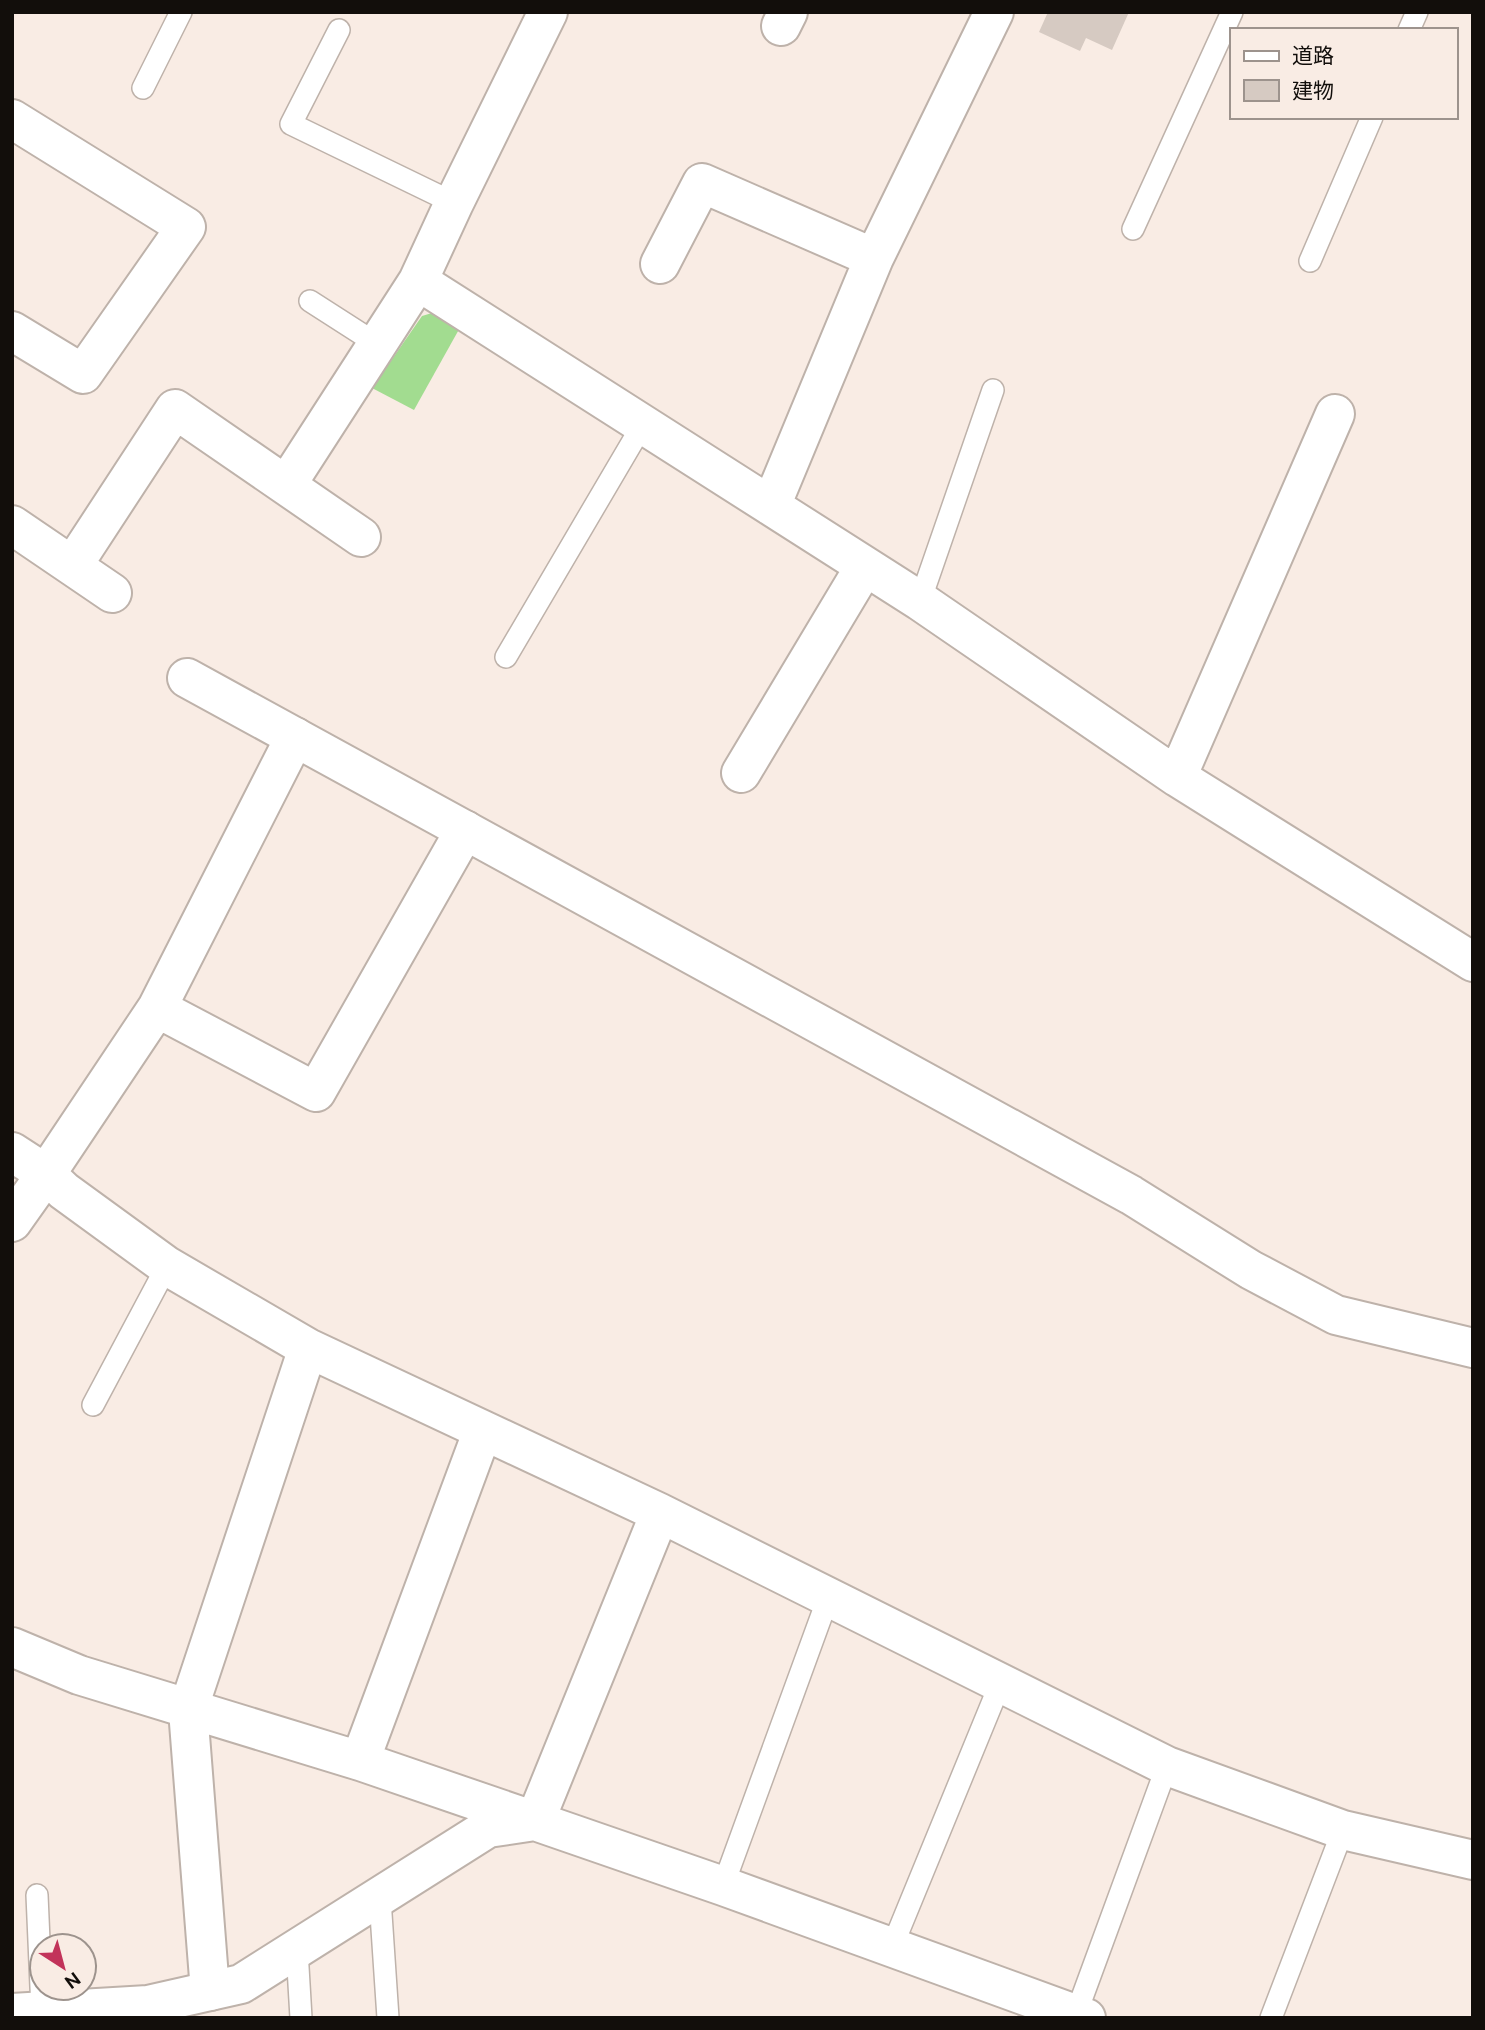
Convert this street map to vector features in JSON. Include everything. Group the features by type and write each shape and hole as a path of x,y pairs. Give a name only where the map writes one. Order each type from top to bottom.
{"street":[{"path":"287,484 418,281 548,12"},
{"path":"771,506 874,258 994,12"},
{"path":"12,119 186,227 83,374 12,331"},
{"path":"660,264 702,183 874,258"},
{"path":"418,281 920,601 1177,777 1473,962"},
{"path":"73,565 175,409 361,537"},
{"path":"1177,777 1335,414"},
{"path":"12,525 112,593"},
{"path":"741,773 865,566"},
{"path":"187,678 1131,1195 1251,1270 1336,1315 1473,1348"},
{"path":"12,1222 157,1008 295,737"},
{"path":"157,1008 316,1092 465,830"},
{"path":"12,1152 46,1174 64,1191 167,1266 308,1348 660,1513 1167,1766 1343,1829 1473,1860"},
{"path":"210,1991 188,1710 308,1348"},
{"path":"360,1760 483,1430"},
{"path":"536,1821 660,1513"},
{"path":"12,1647 79,1675 360,1760 723,1886 1081,2016"},
{"path":"27,2012 148,2005 241,1984 380,1899 488,1828 536,1821"}],"lane":[{"path":"143,88 181,12"},
{"path":"1133,229 1232,12"},
{"path":"1410,28 1417,12"},
{"path":"340,30 291,124 454,203"},
{"path":"1310,261 1371,119"},
{"path":"310,301 377,344"},
{"path":"920,601 993,390"},
{"path":"506,657 643,425"},
{"path":"93,1405 167,1266"},
{"path":"723,1886 828,1598"},
{"path":"892,1947 1000,1684"},
{"path":"1081,2016 1167,1766"},
{"path":"1271,2018 1343,1829"},
{"path":"27,2012 37,1895"},
{"path":"380,1899 388,2018"},
{"path":"296,1950 301,2018"}],"green space":[{"path":"442,310 462,324 414,410 372,388 422,316"}],"building":[{"path":"1048,12 1129,12 1112,50 1086,38 1080,51 1039,32"}]}
